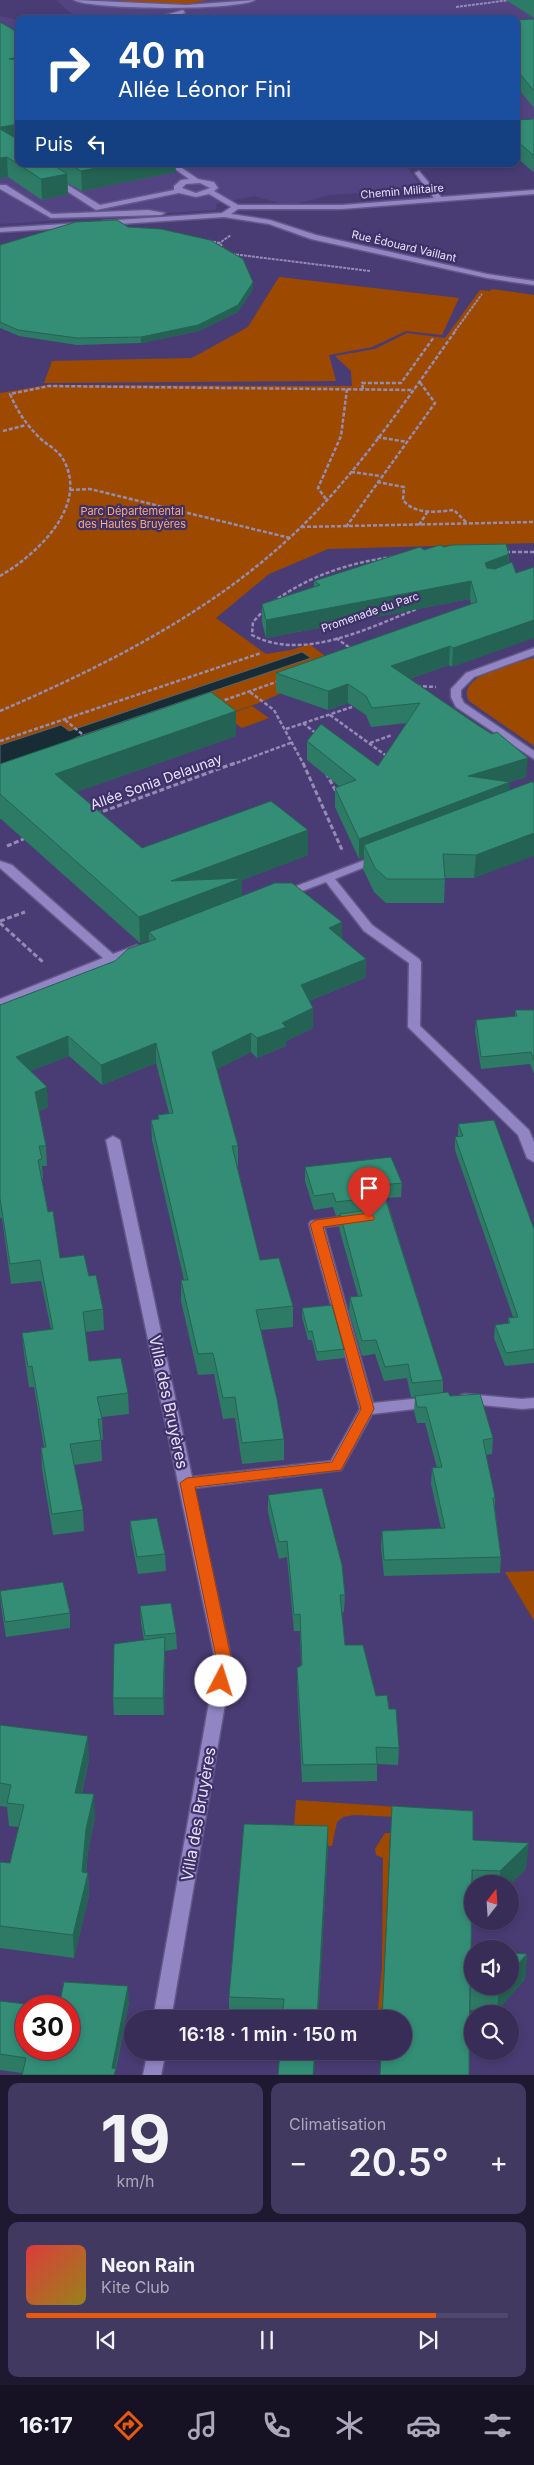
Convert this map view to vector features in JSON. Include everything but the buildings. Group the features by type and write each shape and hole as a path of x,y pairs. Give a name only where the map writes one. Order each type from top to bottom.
{"street":[{"path":"76,0 186,8 219,6 252,0"},
{"path":"171,15 184,12 186,8"},
{"path":"34,167 98,207"},
{"path":"175,167 196,181"},
{"path":"419,173 439,199"},
{"path":"179,191 177,188 180,184 196,181 211,184 214,188 210,192"},
{"path":"0,187 51,216 148,212 178,218"},
{"path":"41,210 98,207 179,191 193,194 210,192 236,207 224,215 98,224"},
{"name":"Chemin Militaire","path":"236,207 342,207 534,192"},
{"name":"Rue Édouard Vaillant","path":"224,215 270,222 314,236 487,276 534,283"},
{"path":"0,230 89,224"},
{"path":"534,651 470,675 456,689 456,697 460,704 534,756"},
{"path":"274,898 388,854"},
{"path":"0,864 8,867 111,959"},
{"path":"328,878 368,928 415,962 414,1027 524,1133 534,1158"},
{"path":"3,998 61,979 148,945"},
{"name":"Villa des Bruyères","path":"113,1140 224,1662 164,2010"},
{"path":"187,1483 336,1466 367,1409 316,1224 369,1218"},
{"path":"367,1409 449,1400 534,1402"},
{"path":"152,2075 155,2060"}],"path":[{"path":"456,7 510,0"},
{"path":"207,244 220,244 250,220"},
{"path":"201,238 220,244 224,250 234,255 377,272"},
{"path":"0,711 74,679 193,611 232,584 290,538 326,499 377,437 481,295"},
{"path":"363,389 362,383 401,384 434,337"},
{"path":"346,526 435,403 419,381"},
{"path":"0,576 24,560 44,542 64,512 70,490 67,469 63,458 26,425 16,411 10,394 49,386 412,390"},
{"path":"326,499 318,488 341,436 347,389"},
{"path":"3,431 26,425"},
{"path":"377,437 407,442"},
{"path":"350,471 381,476"},
{"path":"377,482 404,487 403,500 405,504 428,511 454,510 467,524"},
{"path":"70,490 90,489 290,538"},
{"path":"418,525 428,511"},
{"path":"301,528 534,522"},
{"path":"505,552 534,552"},
{"name":"Promenade du Parc","path":"397,556 342,567 297,586 260,612 251,628 252,634 259,641 272,644 322,643 418,609"},
{"path":"336,638 350,649"},
{"path":"0,741 261,653"},
{"path":"216,703 286,679"},
{"path":"408,685 456,689"},
{"path":"250,692 274,710 293,742 343,848 342,872"},
{"path":"286,729 352,707"},
{"path":"330,715 390,758"},
{"path":"64,720 91,741"},
{"path":"303,723 322,738"},
{"path":"369,743 392,735"},
{"name":"Allée Sonia Delaunay","path":"92,815 293,742"},
{"path":"325,771 336,795 344,792"},
{"path":"4,849 9,844 27,838"},
{"path":"0,923 61,979"}],"shaded area":[{"path":"56,0 534,0 534,132 520,119 520,15 73,15"},
{"path":"0,16 15,19 15,167 407,167 423,189 329,195 289,206 254,196 216,204 217,208 213,210 0,224"}],"green space":[{"path":"117,0 207,0 177,6"},
{"path":"279,277 459,298 442,335 406,331 372,347 329,355 336,381 44,383 52,361 192,358 248,327"},
{"name":"Parc Départemental des Hautes Bruyères","path":"492,289 534,295 534,543 328,549 269,574 216,618 266,654 291,650 309,644 328,658 286,691 259,703 0,794 0,393 47,385 352,386 351,371 335,356 375,349 407,333 445,338 480,290 490,291"},
{"path":"534,658 534,746 469,701 467,692 471,684 479,677 502,667"},
{"path":"252,706 269,718 242,728 225,716"},
{"path":"534,1571 534,1621 505,1572"},
{"path":"296,1800 471,1812 467,1820 354,1815 343,1817 337,1822 332,1846 293,1844"},
{"path":"385,1833 390,1833 382,2010 378,2010 382,1967 383,1858 376,1855 375,1849"}],"water":[{"path":"302,652 311,658 77,737 0,774 0,745 61,725 69,731"}],"route":[{"path":"221,1681 224,1662 187,1483 336,1466 367,1409 316,1224 369,1218"}]}
